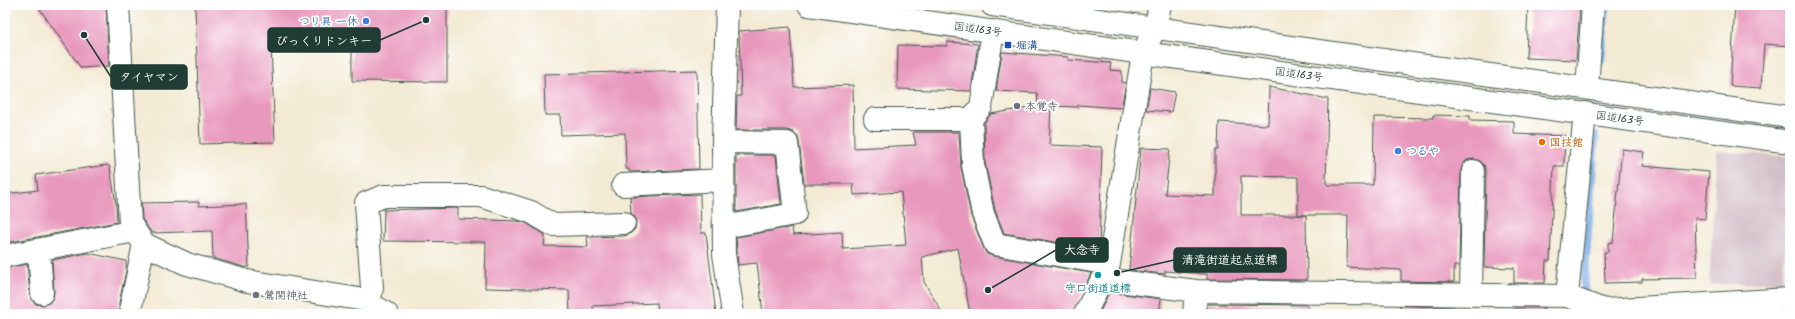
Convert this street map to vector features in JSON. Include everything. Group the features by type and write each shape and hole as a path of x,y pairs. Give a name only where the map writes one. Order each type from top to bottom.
{"main road":[{"path":"118,5 130,223 139,238 187,264 247,281 365,300 378,308"},
{"path":"727,5 723,142 724,254 733,314"},
{"name":"国道163号","path":"809,5 1142,53 1790,142"},
{"path":"992,5 1790,117"},
{"path":"1085,314 1106,272 1142,53 1155,28 1160,5"},
{"path":"1587,88 1593,5"},
{"path":"994,31 981,107 971,119 974,165 981,207 995,244 1106,272 1196,291 1567,296 1604,312 1790,299"},
{"path":"1567,296 1585,114"},
{"path":"875,119 971,119"},
{"path":"723,142 787,143 795,214 724,227"},
{"path":"1471,295 1473,170"},
{"path":"623,185 724,180"},
{"path":"378,308 372,288 366,203 384,196 481,196 531,212 553,225 624,223"},
{"path":"5,256 40,250 139,238"},
{"path":"132,306 139,238"},
{"path":"40,250 42,293"},
{"path":"1194,314 1196,291"}],"shaded area":[{"path":"1717,151 1790,157 1790,196 1782,282 1709,285"}],"building":[{"path":"37,5 106,5 109,66 81,68"},
{"path":"195,5 447,5 447,82 352,81 352,42 271,45 275,142 200,144"},
{"path":"1528,5 1580,5 1576,60 1526,58"},
{"path":"1735,5 1790,5 1790,46 1764,44 1761,88 1730,86"},
{"path":"790,27 794,87 853,85 854,148 916,145 913,132 959,132 961,167 971,216 987,254 1091,273 1073,314 970,314 958,248 922,257 924,282 943,314 763,314 757,263 738,265 736,237 792,227 793,235 842,232 843,249 906,245 901,192 854,195 853,184 804,184 798,136 793,132 787,130 736,130 737,96 741,96 739,31"},
{"path":"947,42 978,44 971,91 897,89 898,45 947,46"},
{"path":"1002,52 1068,57 1068,60 1111,63 1110,70 1122,71 1122,82 1126,83 1121,108 1078,105 1078,107 1051,106 1049,145 1102,147 1099,250 1004,233 995,210 985,163 984,123 991,114 1043,105 1038,105 1037,93 996,91"},
{"path":"697,70 699,169 629,172 629,169 626,169 625,133 561,135 560,115 545,115 544,74"},
{"path":"1269,87 1328,99 1326,183 1328,185 1373,185 1374,117 1433,118 1433,115 1470,116 1470,120 1514,121 1514,134 1565,136 1564,166 1554,166 1550,261 1546,261 1545,283 1514,283 1514,268 1484,267 1486,171 1484,165 1480,161 1474,159 1467,160 1463,164 1461,170 1459,266 1454,266 1454,282 1401,281 1401,270 1347,267 1348,215 1306,215 1307,280 1207,279 1207,274 1165,271 1165,274 1129,270 1141,148 1170,149 1165,194 1215,196 1215,150 1218,150 1219,122 1268,125","holes":["1241,176 1298,177 1298,215 1241,215"]},
{"path":"1150,88 1175,92 1171,112 1146,110"},
{"path":"1622,149 1644,152 1642,166 1709,172 1705,219 1695,218 1697,278 1642,279 1642,282 1605,283 1604,252 1608,252 1608,243 1613,242"},
{"path":"736,155 776,155 781,204 736,212"},
{"path":"107,165 110,167 116,204 117,222 5,243 5,194 38,190 36,175"},
{"path":"700,194 701,233 706,233 716,314 658,314 657,303 593,306 593,314 570,314 569,290 485,288 486,242 383,241 384,210 458,208 458,219 518,221 526,223 545,235 544,246 588,247 587,237 624,236 630,234 635,229 636,222 635,217 631,213 630,197"},
{"path":"199,202 199,206 246,204 249,267 244,267 213,258 212,231 152,233 142,219 141,203"},
{"path":"88,253 126,261 126,271 119,303 119,310 122,314 5,314 5,268 27,264 31,300 36,304 43,305 49,303 53,298 52,260"},
{"path":"1109,292 1161,299 1159,314 1099,314"},
{"path":"1207,304 1308,305 1308,314 1207,314"},
{"path":"1400,306 1454,307 1454,314 1400,314"},
{"path":"1513,308 1545,308 1545,314 1513,314"}],"waterway":[{"path":"1601,61 1606,5"},
{"path":"1585,301 1584,286 1595,136"}],"place":[{"name":"びっくりドンキー","path":"426,20"},
{"name":"つり具 一休","path":"366,21"},
{"name":"タイヤマン","path":"84,35"},
{"name":"堀溝","path":"1008,45"},
{"name":"本覚寺","path":"1017,106"},
{"name":"国技館","path":"1542,142"},
{"name":"つるや","path":"1398,151"},
{"name":"清滝街道起点道標","path":"1117,273"},
{"name":"守口街道道標","path":"1098,275"},
{"name":"大念寺","path":"988,290"},
{"name":"鶯関神社","path":"256,295"}]}
